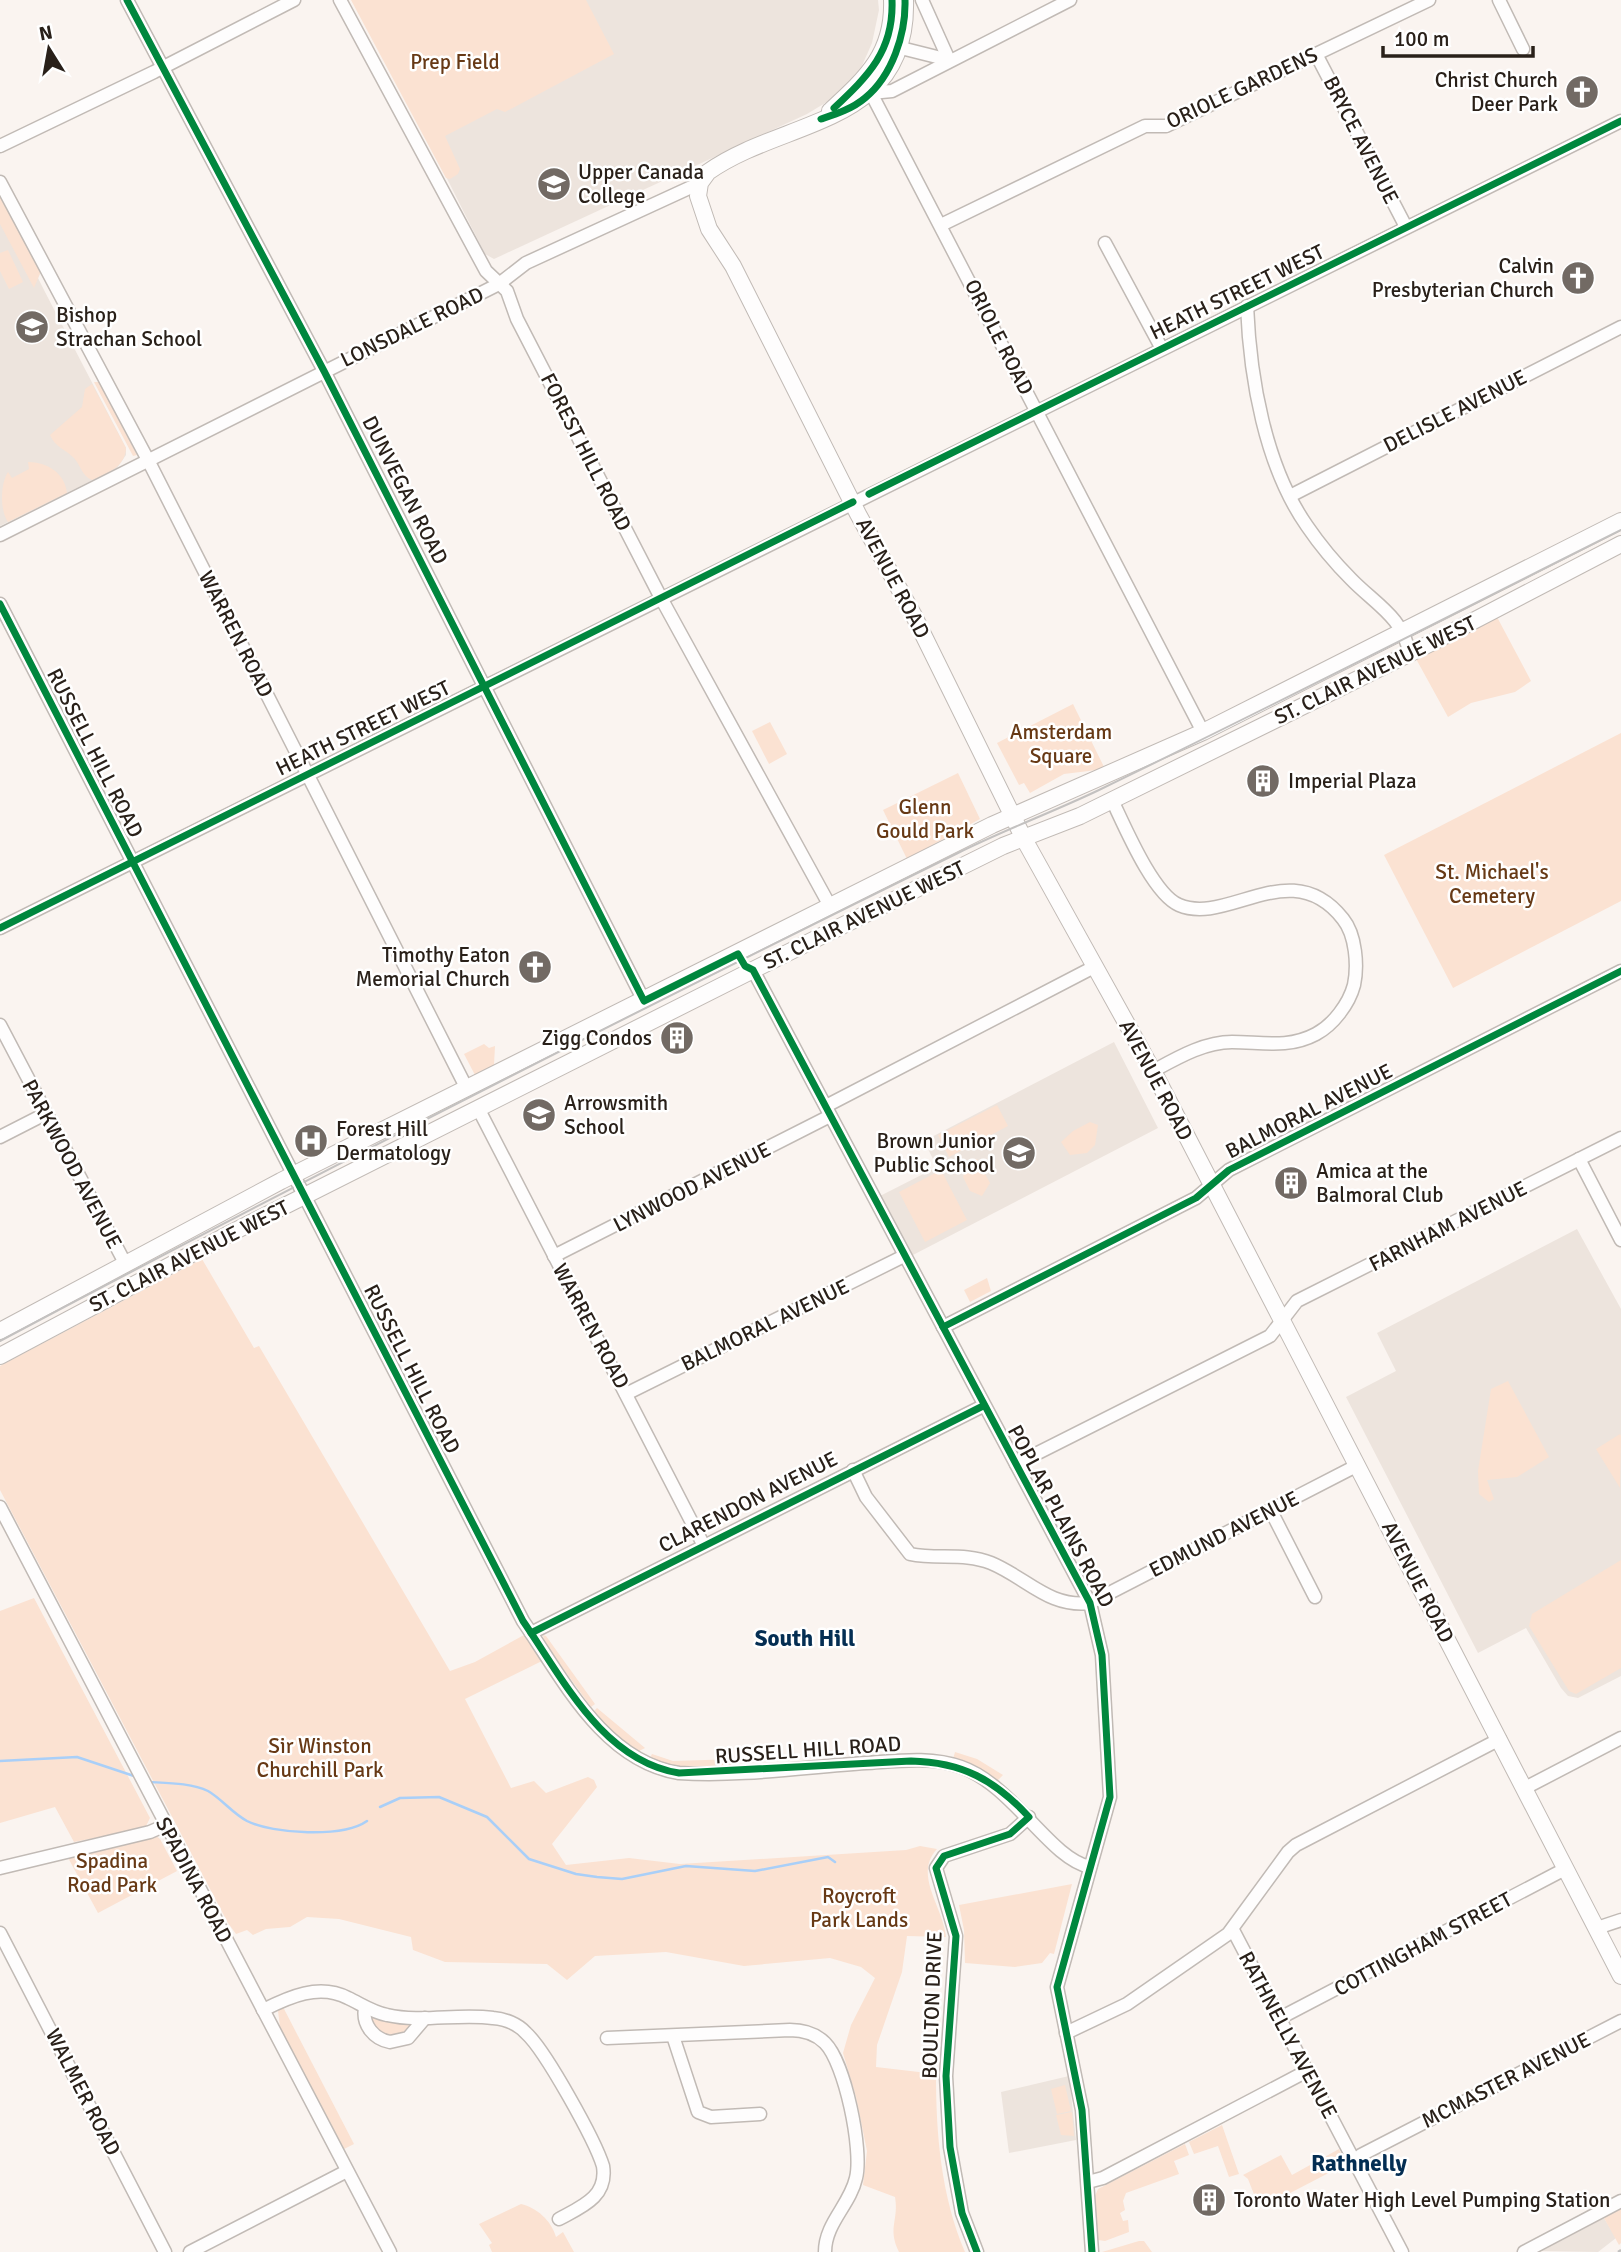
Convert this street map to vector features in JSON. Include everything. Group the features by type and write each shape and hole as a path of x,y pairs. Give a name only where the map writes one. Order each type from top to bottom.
{"main road":[{"path":"871,93 868,84 887,40 892,0"},
{"path":"821,119 854,106 871,93 889,68 897,47 905,0"},
{"path":"821,119 858,87 877,63"},
{"name":"LONSDALE ROAD","path":"700,183 708,172 720,165 821,119"},
{"name":"AVENUE ROAD","path":"700,183 698,196 703,216 733,266 938,663 1024,839 1153,1070 1621,1976"},
{"name":"ST. CLAIR AVENUE WEST","path":"0,1331 292,1176 830,906 1013,816 1203,732 1621,521"},
{"name":"ST. CLAIR AVENUE WEST","path":"0,1356 90,1306 753,970 1024,839 1112,800 1409,653 1621,544"},
{"path":"579,1032 589,1054"}],"street":[{"name":"DUNVEGAN ROAD","path":"127,0 324,371 644,1001"},
{"path":"0,146 163,68 294,0"},
{"name":"FOREST HILL ROAD","path":"340,0 486,271 506,290 517,319 661,598 830,906"},
{"path":"922,0 949,60"},
{"path":"871,93 892,91 1070,0"},
{"name":"ORIOLE GARDENS","path":"941,225 1145,126 1166,126 1429,0"},
{"path":"1499,0 1524,49"},
{"path":"897,47 949,60"},
{"name":"BRYCE AVENUE","path":"1316,54 1406,227"},
{"name":"ORIOLE ROAD","path":"871,93 1203,732"},
{"name":"HEATH STREET WEST","path":"0,928 487,688 1037,410 1621,121"},
{"name":"WARREN ROAD","path":"0,182 148,460 467,1089"},
{"name":"LONSDALE ROAD","path":"0,536 499,284 526,263 700,183"},
{"path":"1105,243 1162,349"},
{"path":"1247,306 1257,402 1290,496 1306,524 1335,562 1403,630 1409,653"},
{"name":"DELISLE AVENUE","path":"1290,496 1621,327"},
{"name":"RUSSELL HILL ROAD","path":"0,604 303,1198 531,1633 598,1726 630,1755 651,1766 692,1774 911,1760 958,1766 983,1776 1029,1817 1072,1862 1090,1867"},
{"path":"1112,800 1164,896 1194,908 1276,891 1300,892 1322,900 1349,926 1357,969 1352,992 1339,1014 1317,1034 1276,1045 1230,1042 1199,1048 1153,1070"},
{"name":"LYNWOOD AVENUE","path":"554,1256 1094,967"},
{"name":"POPLAR PLAINS ROAD","path":"753,970 983,1406 1090,1602 1098,1623 1110,1797 1058,1978 1059,2005 1078,2082 1092,2252"},
{"name":"BALMORAL AVENUE","path":"943,1327 1196,1198 1229,1170 1621,971"},
{"name":"PARKWOOD AVENUE","path":"0,1026 126,1265"},
{"name":"WARREN ROAD","path":"478,1108 703,1544"},
{"path":"0,1137 45,1114"},
{"name":"FARNHAM AVENUE","path":"1282,1321 1297,1301 1621,1138"},
{"path":"1580,1159 1621,1240"},
{"name":"BALMORAL AVENUE","path":"626,1394 904,1256"},
{"path":"1016,1464 1270,1336 1282,1321"},
{"name":"CLARENDON AVENUE","path":"531,1633 703,1544 983,1406"},
{"name":"EDMUND AVENUE","path":"1090,1602 1358,1465"},
{"path":"852,1470 866,1497 910,1553 974,1557 1008,1572 1048,1597 1077,1604 1090,1602"},
{"name":"SPADINA ROAD","path":"0,1507 390,2252"},
{"path":"1271,1511 1315,1597"},
{"path":"1525,1788 1621,1738"},
{"path":"1066,2033 1136,1998 1233,1930 1288,1852 1296,1845 1500,1739"},
{"name":"BOULTON DRIVE","path":"977,2252 962,2213 950,2147 946,2076 956,1936 936,1868 944,1856 1010,1835 1029,1817"},
{"path":"0,1868 150,1832 166,1825"},
{"name":"COTTINGHAM STREET","path":"1280,2018 1566,1869"},
{"path":"1597,1928 1621,1920"},
{"name":"RATHNELLY AVENUE","path":"1233,1930 1402,2252"},
{"name":"WALMER ROAD","path":"0,1933 165,2252"},
{"path":"263,2010 297,1994 312,1991 338,1993 365,2008 387,2015 496,2018 521,2028 534,2041 598,2153 604,2171 603,2184 596,2196 559,2220"},
{"path":"365,2008 364,2015 372,2032 390,2042 408,2038 425,2018"},
{"name":"MCMASTER AVENUE","path":"1354,2162 1384,2143 1621,2021"},
{"path":"607,2038 800,2030 816,2036 829,2048 845,2092 858,2163 854,2186 827,2235 825,2252"},
{"path":"673,2036 698,2112 711,2118 760,2114"},
{"path":"1088,2182 1103,2178 1307,2071"},
{"path":"190,2252 347,2171"},
{"path":"1524,2252 1621,2201"}],"shaded area":[{"name":"Upper Canada College","path":"357,0 878,0 879,10 872,43 861,68 840,94 807,114 494,259 485,254"},
{"name":"Bishop Strachan School","path":"0,195 41,271 38,278 126,448 126,455 117,468 0,526"},
{"name":"Brown Junior Public School","path":"1114,1042 1158,1128 911,1256 880,1196 937,1167 924,1141"},
{"path":"1577,1229 1621,1309 1621,1676 1578,1698 1568,1696 1561,1688 1526,1628 1478,1653 1346,1397 1396,1371 1377,1333"},
{"path":"1069,2076 1076,2140 1009,2153 1001,2092"},
{"path":"1604,2218 1616,2238 1598,2252 1541,2251"}],"green space":[{"name":"Prep Field","path":"351,0 586,0 614,54 505,112 497,109 445,136 460,169 458,174 450,179 446,178"},
{"path":"0,195 41,271 34,288 0,224"},
{"path":"8,250 23,282 9,289 0,271 0,253"},
{"path":"94,382 99,382 137,455 133,456"},
{"path":"92,384 126,448 119,465 92,480 50,435 82,407 85,389"},
{"path":"28,462 42,464 54,470 63,480 67,493 8,522 2,505 5,477 8,472 12,478 29,469"},
{"path":"1497,617 1531,681 1515,692 1471,703 1448,717 1415,657"},
{"name":"Amsterdam Square","path":"1073,704 1105,769 1064,774 1030,793 1024,783 1019,785 997,743"},
{"path":"770,722 787,754 769,764 752,731"},
{"name":"St. Michael's Cemetery","path":"1621,733 1621,901 1453,988 1384,855"},
{"name":"Glenn Gould Park","path":"958,773 980,819 907,859 883,810"},
{"path":"484,1044 489,1048 495,1046 494,1065 475,1075 464,1054"},
{"path":"997,1105 1008,1126 949,1157 938,1135"},
{"path":"1090,1122 1098,1125 1095,1145 1087,1153 1070,1155 1061,1142 1073,1131"},
{"path":"977,1159 990,1183 982,1196 970,1191 963,1177 966,1165"},
{"path":"941,1170 967,1220 925,1242 899,1192"},
{"name":"Sir Winston Churchill Park","path":"202,1259 254,1348 259,1346 450,1671 475,1662 524,1635 542,1661 465,1699 511,1788 534,1781 546,1793 588,1777 594,1780 597,1787 552,1844 566,1865 629,1858 680,1864 906,1850 920,1846 937,1849 930,1859 929,1880 946,1937 907,1936 902,1972 877,2045 876,2067 936,2074 937,2119 945,2187 965,2252 899,2252 894,2237 895,2197 863,2185 867,2151 856,2097 843,2053 851,2025 875,1978 861,1967 830,1958 744,1966 666,1952 595,1956 567,1980 547,1964 445,1962 413,1950 411,1937 339,1919 307,1917 290,1927 266,1929 253,1935 247,1930 236,1934 0,1490 0,1366"},
{"path":"987,1278 991,1291 970,1302 964,1290"},
{"path":"1508,1381 1549,1457 1517,1477 1487,1480 1494,1499 1489,1502 1479,1494 1478,1471 1491,1389"},
{"path":"1620,1434 1621,1436 1620,1488 1596,1449"},
{"path":"1621,1560 1621,1668 1576,1694 1569,1691 1529,1626 1532,1614"},
{"path":"34,1598 150,1818 145,1828 74,1842 55,1807 0,1823 0,1611"},
{"path":"543,1635 595,1704 591,1707 544,1642"},
{"path":"597,1708 645,1748 637,1752 609,1730 593,1712"},
{"path":"955,1752 977,1759 1003,1775 997,1781 975,1767 953,1759"},
{"path":"652,1754 673,1761 737,1759 733,1766 686,1769 649,1760"},
{"name":"Spadina Road Park","path":"155,1835 160,1839 177,1871 98,1913 66,1854"},
{"path":"1072,1884 1054,1954 1050,1953 1042,1963 1015,1967 965,1963 964,1930 959,1905"},
{"path":"283,2007 354,2144 344,2149 280,2027 278,2011"},
{"path":"370,2015 412,2025 406,2033 389,2037 373,2028"},
{"path":"1065,2085 1071,2111 1057,2114 1051,2089"},
{"path":"1072,2112 1074,2136 1061,2135 1056,2115"},
{"path":"1222,2125 1239,2174 1229,2177 1218,2146 1194,2154 1189,2142"},
{"path":"1185,2144 1189,2155 1174,2161 1179,2174 1126,2193 1123,2201 1125,2210 1120,2213 1123,2221 1128,2220 1129,2232 1105,2241 1098,2240 1095,2196 1098,2189"},
{"path":"1339,2149 1345,2162 1342,2166 1271,2203 1255,2197 1248,2179 1243,2175 1281,2155 1292,2175"},
{"path":"521,2204 533,2208 543,2216 556,2237 563,2232 574,2252 492,2252 489,2245 492,2243 479,2224"},
{"path":"1621,2209 1621,2243 1619,2245 1604,2218"},
{"path":"1139,2241 1144,2241 1152,2252 1102,2252"}],"waterway":[{"path":"0,1761 77,1757 137,1777"},
{"path":"149,1782 202,1788 247,1821 273,1829 325,1832 342,1830 367,1821"},
{"path":"380,1807 400,1798 439,1797 487,1817 529,1859 576,1874 597,1877 622,1879 686,1866 755,1871 828,1857 835,1862"}],"tram line":[{"path":"0,1341 358,1154 717,972 975,845 1165,758 1621,530"}],"cycle path":[{"path":"127,0 324,371 644,1001 738,954 745,966 753,970 1090,1603 1102,1655 1110,1797 1057,1987 1082,2110 1092,2252"},
{"path":"834,108 868,73 883,48 889,34 892,0"},
{"path":"821,119 860,102 883,78 900,40 905,0"},
{"path":"869,494 1621,121"},
{"path":"0,928 853,502"},
{"path":"0,604 523,1621 588,1714 607,1735 628,1752 652,1765 679,1773 929,1762 976,1775 1003,1793 1029,1817 1010,1834 944,1856 936,1868 956,1936 946,2076 950,2147 962,2213 977,2252"},
{"path":"943,1327 1196,1198 1229,1170 1621,971"},
{"path":"531,1633 983,1406"}],"place":[{"name":"Christ Church Deer Park","path":"1582,92"},
{"name":"Upper Canada College","path":"554,184"},
{"name":"Calvin Presbyterian Church","path":"1578,278"},
{"name":"Bishop Strachan School","path":"32,327"},
{"name":"Imperial Plaza","path":"1263,781"},
{"name":"Timothy Eaton Memorial Church","path":"535,967"},
{"name":"Zigg Condos","path":"677,1038"},
{"name":"Arrowsmith School","path":"539,1115"},
{"name":"Forest Hill Dermatology","path":"311,1141"},
{"name":"Brown Junior Public School","path":"1019,1153"},
{"name":"Amica at the Balmoral Club","path":"1291,1183"},
{"name":"Toronto Water High Level Pumping Station","path":"1209,2200"}],"district":[{"name":"South Hill","path":"805,1638"},
{"name":"Rathnelly","path":"1359,2163"}],"park label":[{"name":"Roycroft Park Lands","path":"859,1908"}]}
